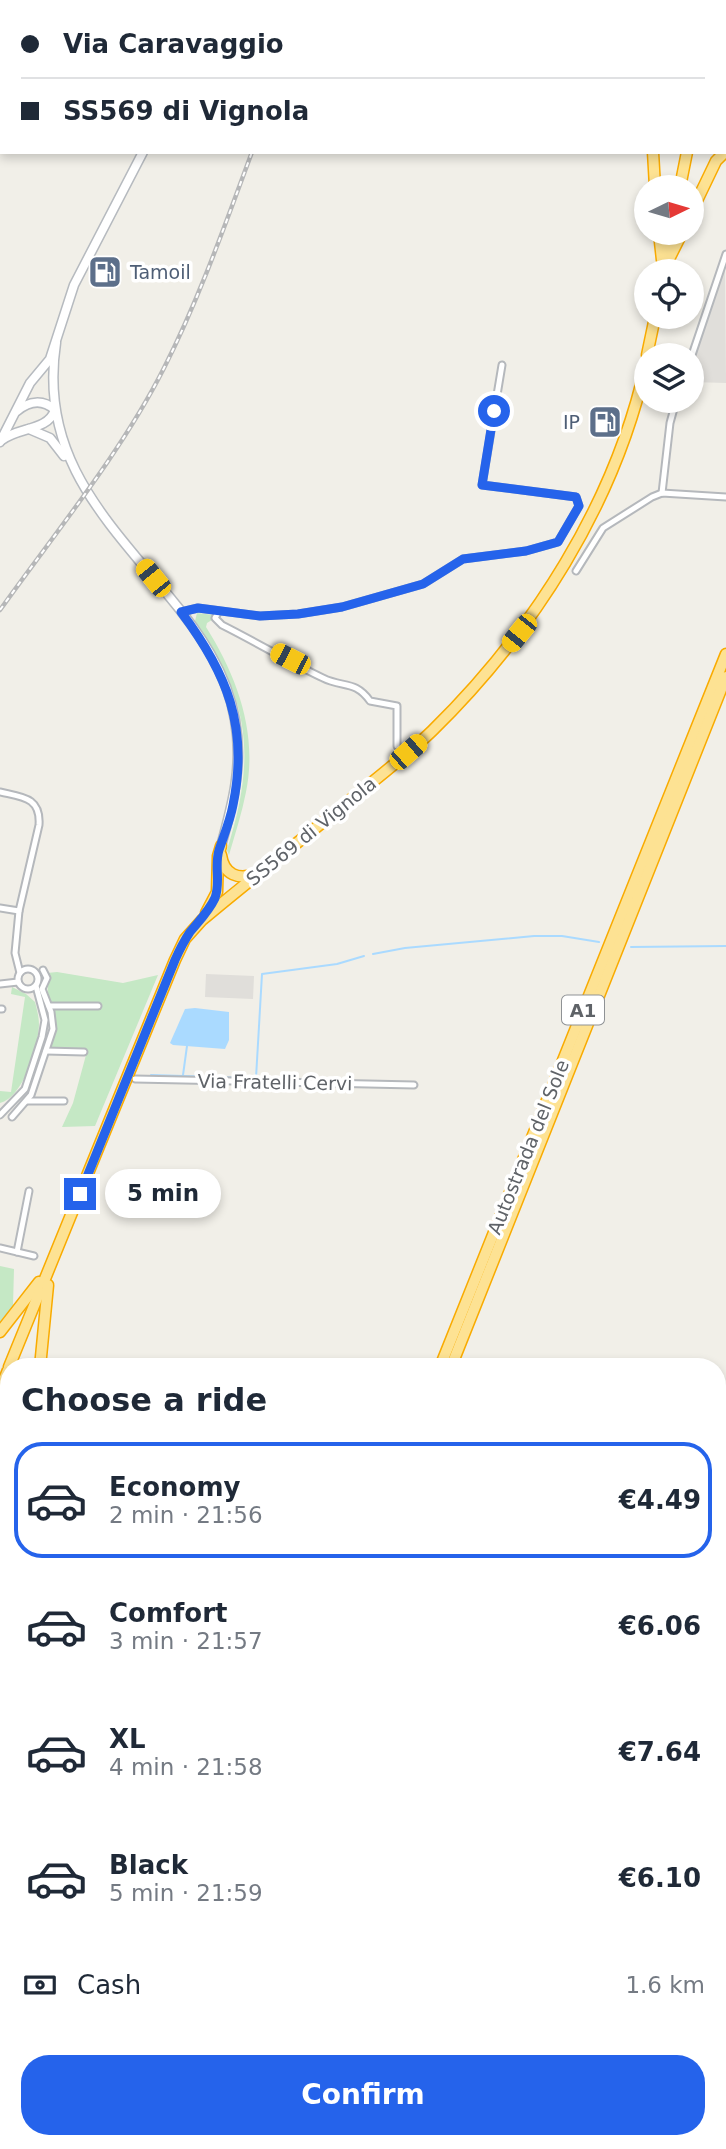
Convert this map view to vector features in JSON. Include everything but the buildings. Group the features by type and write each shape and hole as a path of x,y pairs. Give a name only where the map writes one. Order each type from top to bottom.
{"highway":[{"path":"653,154 654,175"},
{"path":"682,175 687,154"},
{"path":"704,183 716,156"},
{"name":"SS569 di Vignola","path":"13,1358 185,939 202,919 431,732 480,681 519,633 584,530 618,452 634,402"},
{"name":"Autostrada del Sole","path":"444,1358 726,654"},
{"name":"Autostrada del Sole","path":"455,1358 726,677"},
{"path":"221,845 223,864 231,874 245,877 265,869"},
{"path":"202,919 217,892 221,845"},
{"path":"0,1332 51,1264"},
{"path":"41,1358 45,1298 51,1264"}],"main road":[{"path":"72,467 62,441 55,410 53,377 56,343 74,285 142,154"},
{"path":"0,442 30,383 47,364 56,343"},
{"path":"13,414 31,403 48,404 55,410"},
{"path":"0,442 11,434 50,419 55,410"},
{"path":"29,429 51,438 120,537 181,612 217,664 235,717 238,773 233,806 221,845"}],"street":[{"path":"696,343 726,254"},
{"path":"181,612 198,608 260,616 298,614 342,607 423,584 463,559 526,551 558,542 579,506 576,497 482,485 502,365"},
{"path":"663,493 673,413"},
{"path":"576,571 603,528 642,503 663,493 726,497"},
{"path":"219,611 215,618 222,625 327,680 363,690 370,701 397,706 397,746"},
{"path":"0,792 30,800 39,812 39,825 19,911 15,944 20,973 18,982 40,1000"},
{"path":"0,908 19,911"},
{"path":"0,1115 25,1088 42,1037 44,1020 36,986 36,973 17,960"},
{"path":"20,973 27,969"},
{"path":"12,1117 27,1101 53,1029 49,1006 42,989 47,978 43,970"},
{"path":"0,984 18,982"},
{"path":"27,990 36,986"},
{"path":"49,1006 99,1006"},
{"path":"46,1051 84,1052"},
{"name":"Via Fratelli Cervi","path":"135,1079 414,1085"},
{"path":"27,1101 64,1101"},
{"path":"0,1108 11,1105"},
{"path":"17,1252 29,1191"},
{"path":"0,1248 34,1256"}],"shaded area":[{"path":"725,268 726,383 704,382 704,343 698,343"},
{"path":"206,974 254,976 253,999 205,997"}],"green space":[{"path":"197,613 214,615 215,618 207,623 206,627 227,665 247,727 249,770 246,792 229,855 227,850 242,787 243,731 228,678 195,621"},
{"path":"57,972 123,983 158,975 95,1126 62,1127 73,1103 86,1055 48,1054 55,1020 48,994 50,978 47,973"},
{"path":"12,987 35,1002 39,1025 36,1046 22,1082 16,1092 0,1103 0,1091 11,1092 25,997 11,994"},
{"path":"0,1266 14,1269 13,1306 0,1322"}],"water":[{"path":"185,1009 229,1012 229,1040 225,1049 170,1043"}],"waterway":[{"path":"373,954 405,948 534,936 562,936 599,942"},
{"path":"631,947 726,946"},
{"path":"256,1078 262,974 337,964 364,956"},
{"path":"183,1075 187,1046"},
{"path":"151,1075 248,1078"}],"railway":[{"path":"0,610 108,462 147,400 189,315 251,154"}],"place":[{"name":"Tamoil","path":"105,272"},
{"name":"IP","path":"605,422"}],"route":[{"path":"80,1194 175,960 185,939 212,904 218,886 219,850 233,806 238,773 235,717 217,664 181,612 198,608 260,616 298,614 342,607 423,584 463,559 526,551 558,542 578,510 579,500 576,497 482,485 494,411"}]}
